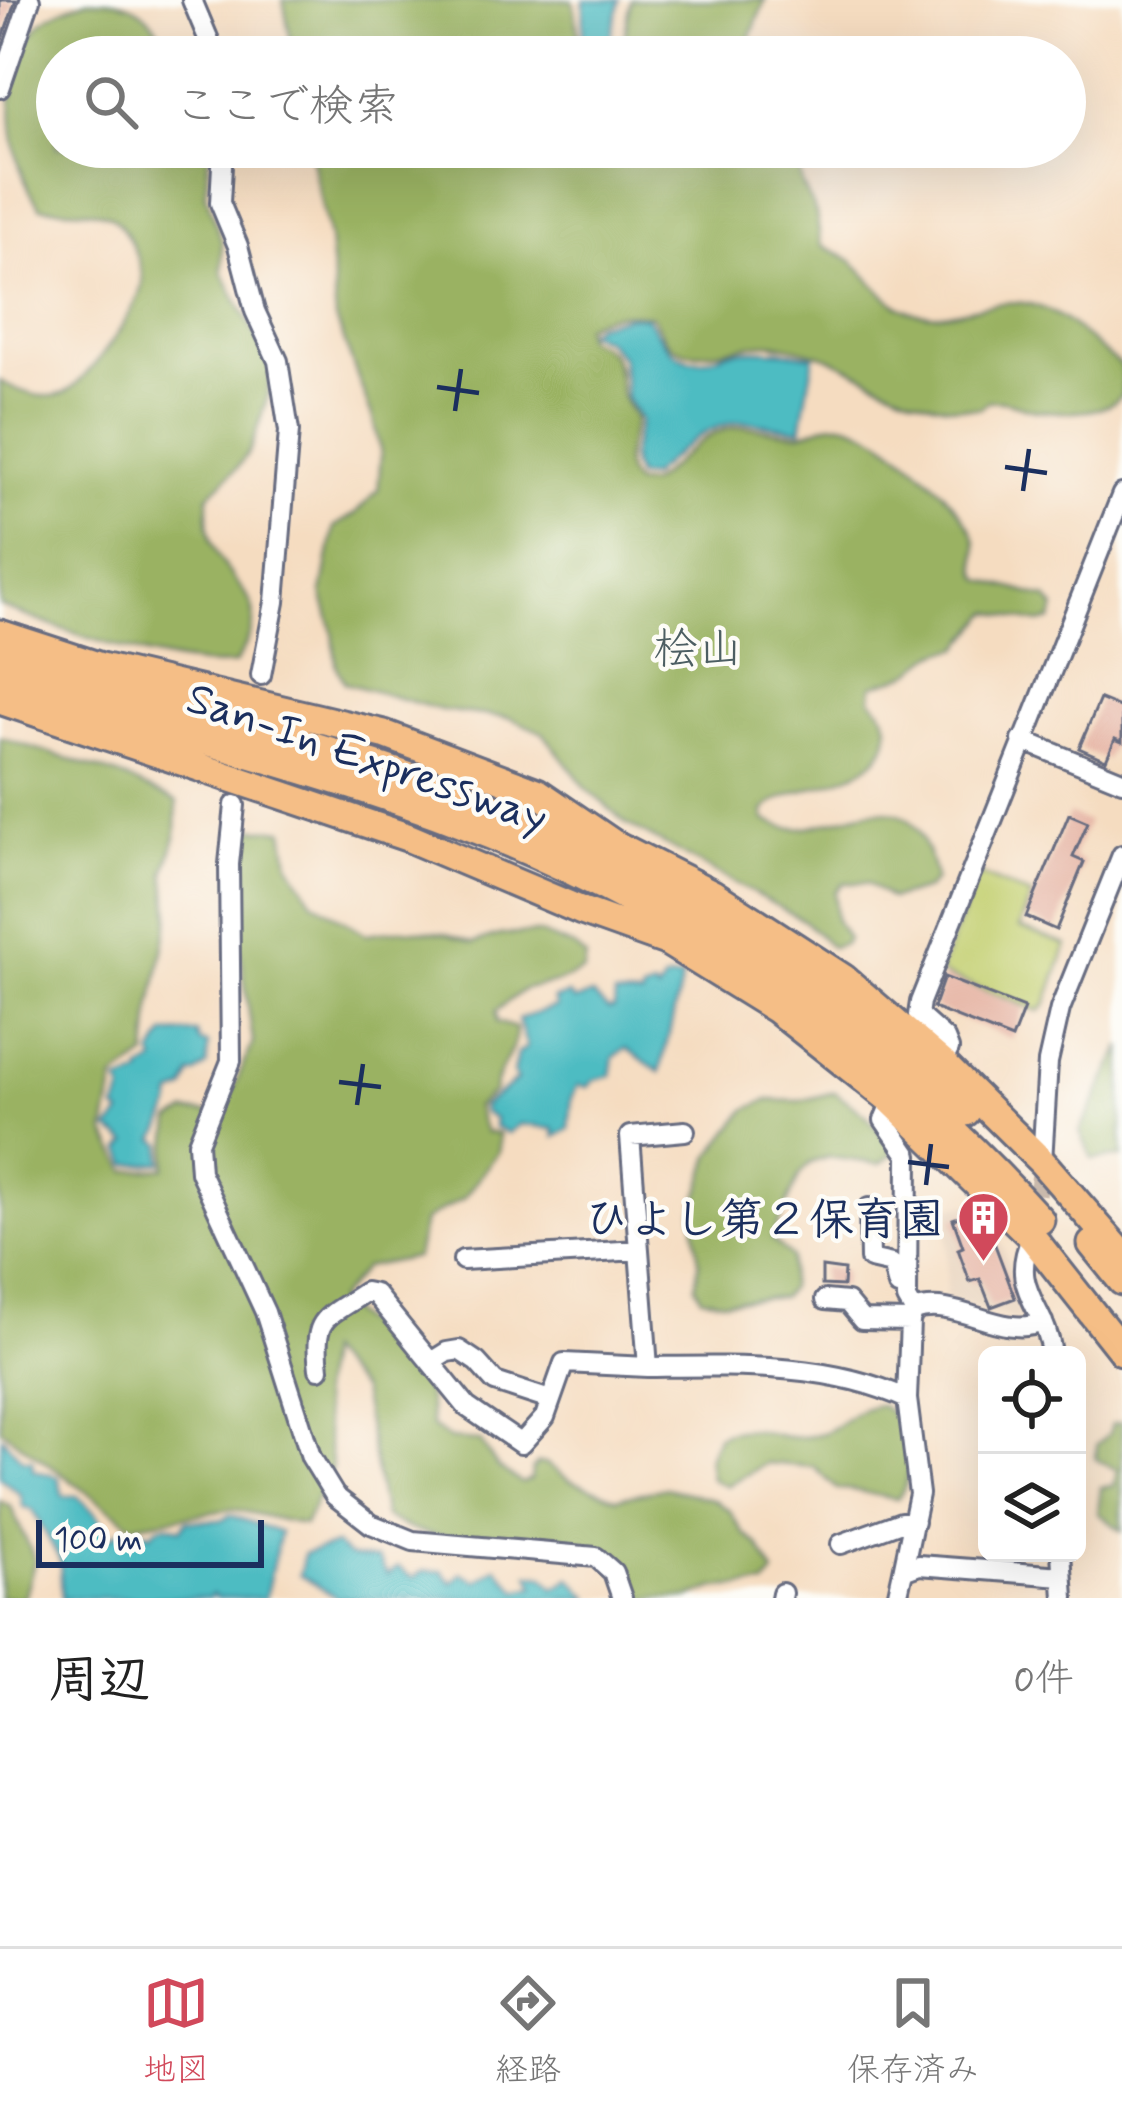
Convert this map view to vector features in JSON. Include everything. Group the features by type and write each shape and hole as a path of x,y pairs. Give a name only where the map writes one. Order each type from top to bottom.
{"highway":[{"path":"0,634 101,667 385,734 538,792 612,843"},
{"name":"San-In Expressway","path":"0,656 44,682 454,821 538,855 691,934 768,981 899,1082 1016,1193 1122,1321"},
{"name":"San-In Expressway","path":"0,680 44,682 351,758 547,830 701,910 796,973 914,1065 1031,1174 1122,1282"},
{"path":"44,682 393,752 522,801 713,894 843,978 942,1063 1042,1162 1122,1255"},
{"path":"44,682 517,868 666,940 776,1009 892,1101 1032,1237 1122,1351"},
{"path":"0,700 407,837 582,911 666,940"}],"street":[{"path":"0,88 30,0"},
{"path":"192,0 208,36"},
{"path":"222,168 220,203 238,246 255,311 278,361 289,431 275,602 260,675"},
{"path":"942,1063 949,1049 946,1040 918,1015 920,1002 1122,494"},
{"path":"1022,740 1122,781"},
{"path":"235,805 229,864 231,1061 198,1144 200,1172 265,1312 311,1457 335,1496 370,1524 413,1541 596,1558 613,1572 622,1598"},
{"path":"1042,1162 1048,1062 1060,1009 1122,855"},
{"path":"892,1101 884,1120 908,1155 907,1399 919,1494 897,1598"},
{"path":"648,1367 630,1136 685,1131"},
{"path":"869,1208 870,1259 892,1264 910,1310"},
{"path":"1032,1237 1022,1277 1050,1346"},
{"path":"463,1260 639,1250"},
{"path":"319,1369 315,1335 320,1324 364,1292 376,1294 467,1407 521,1444 545,1417 564,1363 781,1369 838,1377 907,1399"},
{"path":"825,1300 847,1302 862,1320 937,1307 1024,1328 1043,1322"},
{"path":"430,1362 459,1350 477,1361 495,1382 550,1400"},
{"path":"841,1544 901,1522 914,1522"},
{"path":"1061,1562 1064,1598"},
{"path":"903,1571 940,1564 1062,1576"}],"shaded area":[{"path":"975,1204 997,1233 1013,1275 1019,1320 946,1297 948,1207"}],"green space":[{"path":"88,0 122,3 142,12 162,36 36,36 36,168 208,168 206,195 222,242 222,272 271,364 268,396 250,450 208,496 213,544 253,610 253,624 235,664 150,655 0,606 0,381 38,396 54,396 71,388 121,327 142,284 133,248 112,217 88,210 40,207 20,166 12,117 17,68 37,27 61,10"},
{"path":"283,0 573,0 579,36 290,36"},
{"path":"631,0 765,0 751,36 625,36"},
{"name":"桧山","path":"314,168 799,168 816,213 821,245 850,260 893,302 925,314 1000,303 1030,304 1068,322 1122,366 1122,395 1094,410 1036,410 994,400 981,408 961,408 923,400 828,357 780,345 684,351 669,343 652,316 617,314 584,326 586,338 614,359 622,395 635,419 625,460 635,484 649,484 702,441 732,428 797,433 842,423 877,437 936,485 974,535 982,580 1047,598 1055,608 1052,620 1039,623 991,612 959,648 872,686 871,699 888,727 883,750 854,774 793,794 764,811 765,820 792,828 866,812 900,814 914,825 931,862 935,880 927,889 891,899 867,883 843,883 835,892 836,920 847,939 831,947 804,921 627,824 586,788 543,733 510,718 441,710 345,683 336,665 322,593 334,527 378,490 381,455 373,419 336,319 329,238"},
{"path":"0,737 118,775 177,802 176,836 165,873 170,916 147,1056 115,1079 105,1132 127,1171 165,1168 171,1121 187,1112 223,1113 253,1042 239,942 247,898 245,868 236,840 242,828 284,830 289,863 313,901 366,934 404,929 444,933 473,943 499,935 538,933 586,957 584,971 524,989 496,1011 497,1022 516,1028 515,1037 494,1092 476,1107 485,1132 499,1134 499,1151 465,1197 424,1221 416,1257 365,1267 336,1301 417,1370 426,1386 432,1427 450,1439 480,1441 498,1468 522,1483 531,1480 538,1463 617,1498 666,1488 713,1499 730,1511 743,1533 758,1545 774,1573 766,1585 716,1588 689,1598 631,1598 627,1570 607,1552 564,1542 440,1536 384,1517 361,1391 325,1352 320,1393 332,1467 304,1525 233,1509 132,1525 0,1429"},
{"path":"978,874 1031,896 1019,928 1067,945 1046,1005 1039,1011 939,973"},
{"path":"1122,1046 1122,1157 1092,1159 1080,1132"},
{"path":"835,1092 866,1115 893,1146 893,1154 880,1164 828,1157 810,1163 800,1174 772,1239 791,1257 789,1288 782,1297 702,1298 695,1286 699,1262 693,1214 711,1155 746,1110 767,1100 800,1101"},
{"path":"879,1405 898,1422 908,1448 908,1476 897,1499 837,1489 814,1467 767,1463 726,1486 711,1479 708,1458 717,1436 756,1430 804,1437 828,1431 861,1410"},
{"path":"1122,1422 1122,1531 1098,1513 1101,1487 1114,1486 1117,1470 1096,1459 1097,1444 1112,1424"},
{"path":"0,1501 11,1507 35,1560 24,1598 0,1598"}],"water":[{"path":"584,0 620,0 611,36 583,36"},
{"path":"647,317 668,348 692,360 750,350 814,356 801,429 729,424 692,441 650,477 637,477 631,455 640,420 626,397 622,358 606,340 587,332 596,324"},
{"path":"682,978 660,1072 626,1048 614,1057 611,1076 594,1080 588,1087 578,1085 569,1129 555,1137 554,1129 520,1124 508,1133 494,1127 495,1119 483,1112 483,1106 517,1080 513,1073 517,1054 527,1047 518,1019 556,1007 553,999 569,995 574,1001 592,995 608,1010 614,1009 615,996 642,997 642,992 654,988 658,992 664,980"},
{"path":"197,1033 200,1042 208,1044 207,1066 191,1074 185,1090 173,1095 156,1139 163,1144 162,1163 128,1165 122,1150 128,1143 109,1130 122,1114 116,1110 123,1091 119,1083 142,1075 142,1070 156,1062 153,1056 165,1034"},
{"path":"2,1437 22,1459 32,1460 33,1470 58,1477 63,1496 77,1496 98,1516 111,1538 120,1530 130,1539 139,1529 151,1534 164,1525 181,1529 187,1521 223,1520 230,1515 280,1532 265,1598 216,1598 212,1594 209,1598 62,1598 60,1560 33,1510 23,1507 21,1495 0,1477"},
{"path":"335,1545 350,1557 378,1559 387,1575 398,1567 413,1578 423,1571 442,1571 452,1583 461,1573 477,1581 497,1567 517,1590 535,1586 530,1574 544,1576 555,1588 571,1578 590,1598 338,1598 299,1575 304,1554"}],"building":[{"path":"0,0 16,0 0,46"},
{"path":"1100,699 1122,708 1122,742 1115,739 1106,760 1079,748"},
{"path":"1069,814 1088,822 1073,857 1084,862 1056,930 1026,917"},
{"path":"944,977 1024,1008 1012,1039 933,1008"},
{"name":"ひよし第２保育園","path":"976,1211 986,1238 992,1237 1015,1298 991,1307 980,1279 970,1282 953,1219"},
{"path":"822,1267 844,1270 843,1286 822,1285"}],"tunnel":[{"path":"1034,1221 1042,1162"}],"place":[{"name":"ひよし第２保育園","path":"983,1264"}]}
